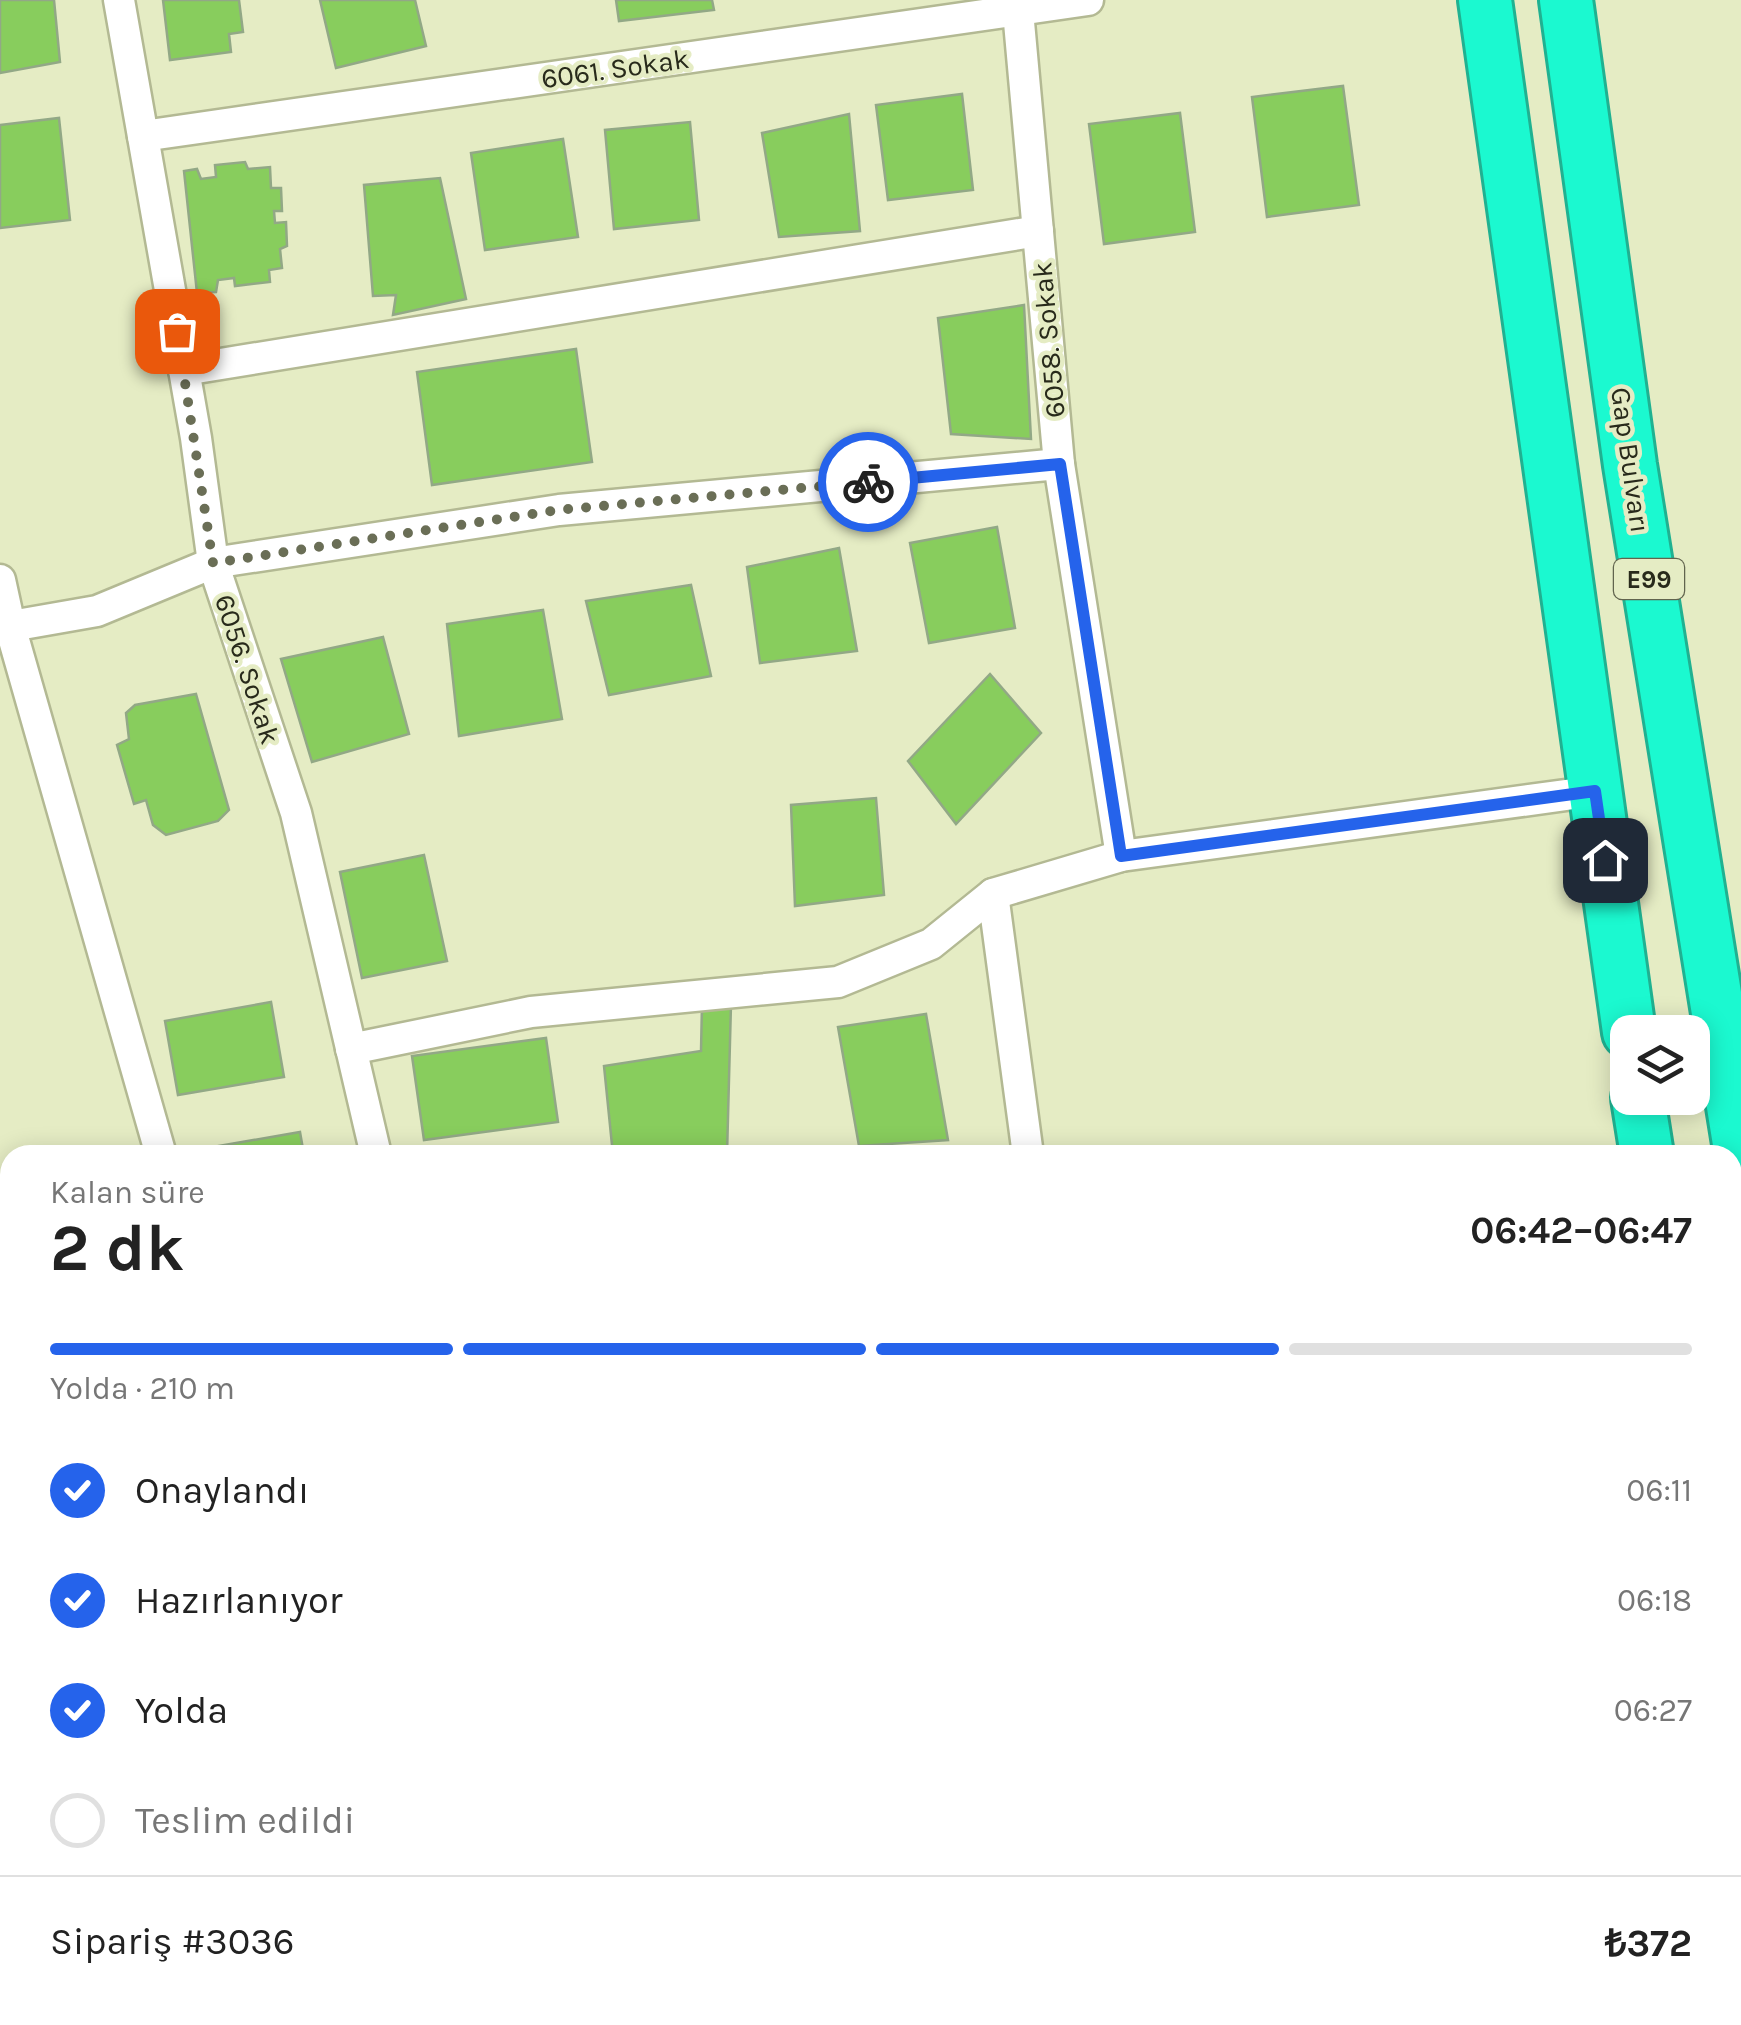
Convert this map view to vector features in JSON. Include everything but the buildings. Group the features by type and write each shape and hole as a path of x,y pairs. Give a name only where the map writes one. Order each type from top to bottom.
{"highway":[{"path":"1484,0 1627,1015"},
{"name":"Gap Bulvarı","path":"1566,0 1630,465 1739,1145"},
{"path":"1640,1115 1645,1145"}],"street":[{"name":"6056. Sokak","path":"119,0 184,370 213,563 296,814 374,1145"},
{"name":"6061. Sokak","path":"143,136 1018,5 1088,0"},
{"name":"6058. Sokak","path":"1018,5 1060,464 1121,856"},
{"path":"184,370 1038,231"},
{"path":"5,627 97,611 213,563 558,510 1060,464"},
{"path":"0,580 5,627 159,1145"},
{"path":"351,1048 531,1012 838,982 930,944 993,894 1121,856 1595,791"},
{"path":"993,894 1027,1145"}],"way so far":[{"path":"177,331 213,563 558,510 868,482"}],"route":[{"path":"868,482 1060,464 1121,856 1595,791 1605,860"}]}
